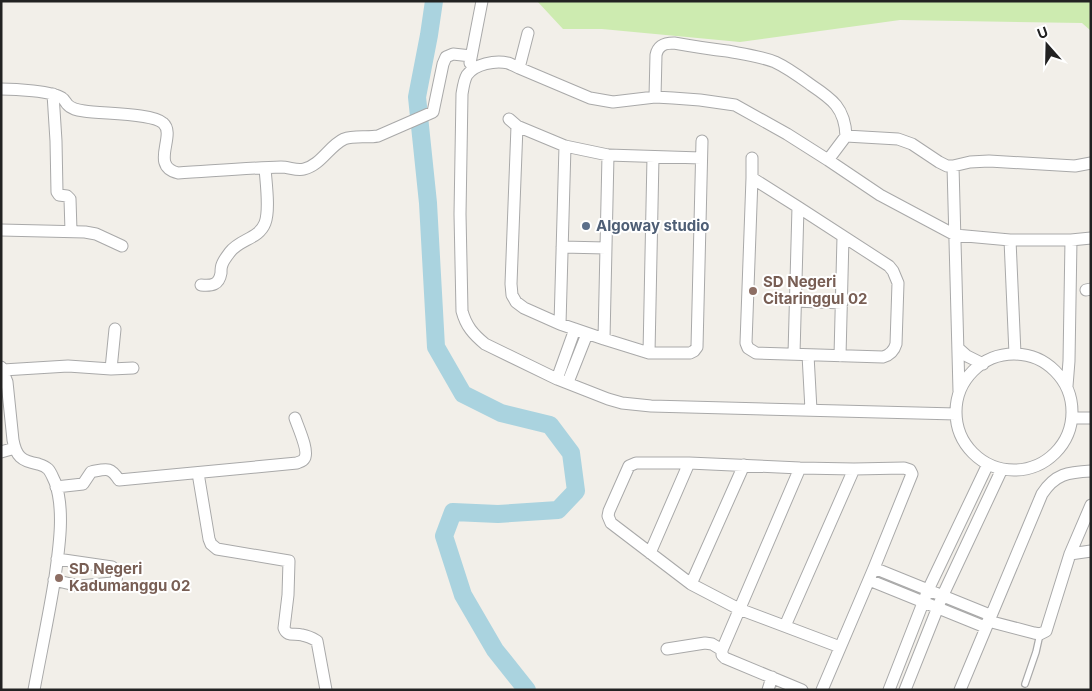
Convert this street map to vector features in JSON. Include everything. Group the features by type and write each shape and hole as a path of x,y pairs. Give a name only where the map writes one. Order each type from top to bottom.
{"street":[{"path":"482,1 468,74 464,81 462,94 460,214 462,311 464,320 469,328 485,344 562,380 622,403 651,406 956,414"},
{"path":"519,68 528,33"},
{"path":"655,98 656,55 657,50 664,44 674,43 753,56 775,62 829,97 841,114 846,136 828,160"},
{"path":"1,89 53,94 61,97 72,109 155,119 164,124 167,135 165,165 171,171 178,173 287,167 300,170 314,164 342,140 355,137 368,138 378,136 433,112 446,57 453,54 471,56"},
{"path":"468,74 474,69 500,62 601,101 613,102 655,98 700,100 736,105 787,134 880,195 955,235 1010,240 1071,240 1091,238"},
{"path":"53,94 57,192 59,195 67,196 70,199 71,232"},
{"path":"701,158 608,155 565,146 513,122 511,284 512,295 516,302 524,308 586,334 649,353 690,353 694,351 697,347 702,141"},
{"path":"846,136 898,139 912,144 947,166 990,160 1075,166 1091,163"},
{"path":"560,324 565,146"},
{"path":"604,339 608,155"},
{"path":"649,353 653,157"},
{"path":"752,158 746,343 748,348 756,354 883,357 892,352 896,344 898,283 893,271 798,206 752,178"},
{"path":"953,166 959,393"},
{"path":"201,284 207,286 216,283 219,280 222,265 231,250 240,243 254,237 266,221 265,168"},
{"path":"794,354 798,206"},
{"path":"1,230 96,234 122,246"},
{"path":"840,356 843,237"},
{"path":"1010,240 1015,354"},
{"path":"1067,386 1071,240"},
{"path":"562,247 606,248"},
{"path":"796,301 842,303"},
{"path":"111,369 115,329"},
{"path":"562,380 575,329"},
{"path":"562,380 586,334"},
{"path":"958,348 967,356 983,364"},
{"path":"1015,354 1036,358 1054,370 1067,386 1072,402 1069,434 1060,448 1049,459 1034,467 1018,470 1002,469 988,464 971,452 960,434 956,403 966,380 975,369 983,364 1001,356 1015,354"},
{"path":"808,355 810,410"},
{"path":"34,690 50,607 60,521 56,487 48,468 22,459 14,448 7,382 2,369 68,366 111,369 133,368"},
{"path":"56,487 84,484 92,472 101,470 114,472 119,480 297,463 306,456 306,452 295,418"},
{"path":"1072,418 1091,418"},
{"path":"1,452 14,448"},
{"path":"822,690 874,568 912,474 910,470 904,468 800,468 689,463 636,463 629,466 609,512 609,519 612,523 691,584 739,609 840,647"},
{"path":"650,552 689,463"},
{"path":"889,690 928,590 988,464"},
{"path":"691,584 744,465"},
{"path":"800,468 739,609 722,650 722,655 725,658 802,690"},
{"path":"785,626 854,469"},
{"path":"904,690 942,597 1002,469"},
{"path":"960,690 1042,494 1053,480 1069,472 1091,471"},
{"path":"198,473 209,539 217,549 289,561 285,632 301,634 317,641 326,690"},
{"path":"869,580 938,608 1040,634 1044,633 1048,627 1070,554 1091,505"},
{"path":"1070,554 1091,551"},
{"path":"54,580 79,586 113,583 116,581 115,571 112,567 57,559"},
{"path":"874,568 928,590 988,621"},
{"path":"667,649 705,643 712,644 722,650"},
{"path":"768,690 772,677"}],"lane":[{"path":"1025,684 1040,634"}],"green space":[{"path":"537,1 1091,1 1091,31 1082,23 900,20 740,42 602,29 563,29"}],"waterway":[{"path":"434,1 417,97 428,203 436,347 463,394 501,413 550,425 571,453 576,491 558,510 498,514 453,512 444,536 463,595 495,650 527,690"}],"place":[{"name":"Algoway studio","path":"586,226"},
{"name":"SD Negeri Citaringgul 02","path":"753,291"},
{"name":"SD Negeri Kadumanggu 02","path":"59,578"}]}
